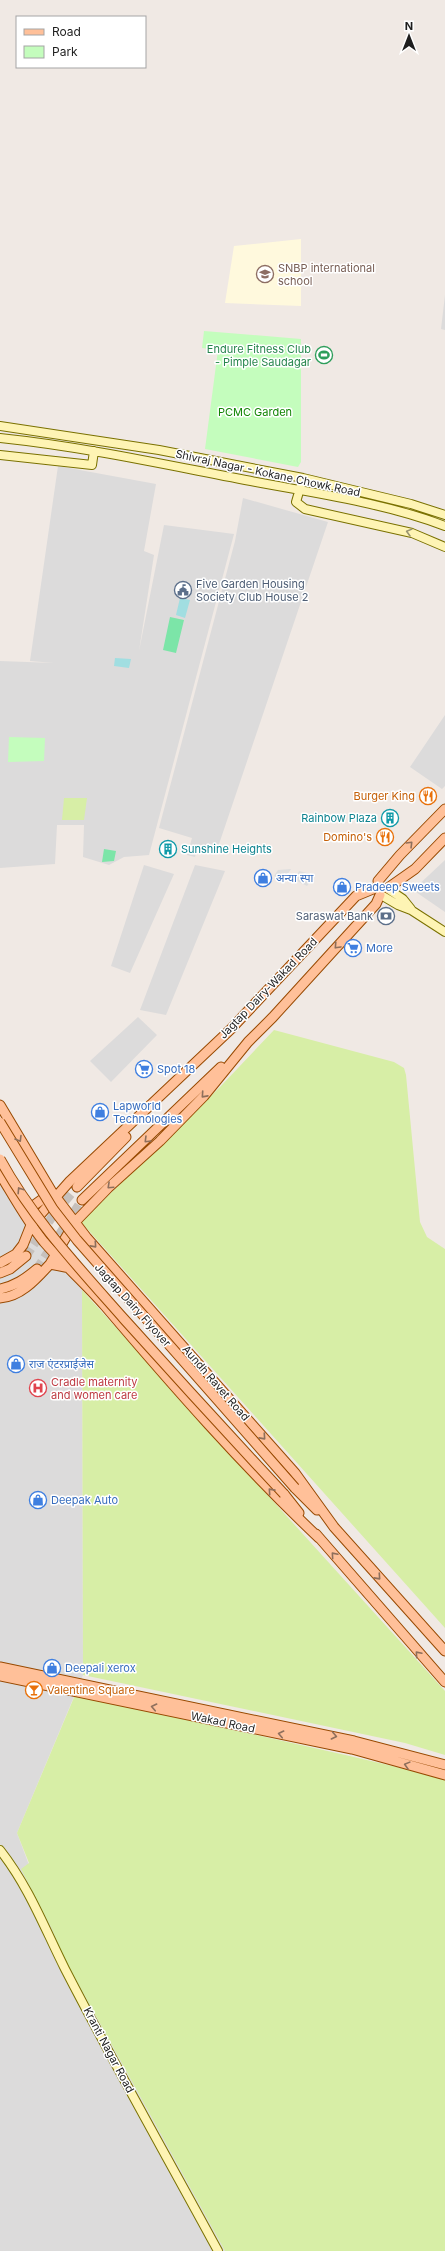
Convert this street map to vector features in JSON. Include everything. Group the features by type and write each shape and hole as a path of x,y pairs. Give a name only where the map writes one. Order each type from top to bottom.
{"main road":[{"name":"Jagtap Dairy-Wakad Road","path":"73,1184 90,1164 231,1029 356,896 375,885 384,873 445,809"},
{"path":"82,1200 248,1042 273,1017 376,904 384,892 415,869 445,838"},
{"path":"385,882 384,892 374,892 375,885 385,882"},
{"name":"Jagtap Dairy-Wakad Road","path":"73,1184 191,1074 203,1061 216,1042"},
{"path":"0,1298 7,1298 17,1293 34,1280 48,1266 75,1222 108,1188 160,1141 204,1096 248,1042"},
{"name":"Aundh Ravet Road","path":"0,1105 54,1194 75,1222 295,1473 334,1527 445,1651"},
{"name":"Jagtap Dairy Flyover","path":"0,1122 53,1209 86,1252 295,1488 334,1527"},
{"name":"Jagtap Dairy Flyover","path":"0,1159 39,1218 62,1247 171,1371 284,1494 319,1538"},
{"path":"0,1174 31,1225 55,1253 71,1268 277,1499 319,1538 445,1682"},
{"path":"23,1213 73,1184"},
{"path":"0,1263 16,1254 23,1245 31,1225 54,1194"},
{"path":"0,1273 10,1269 26,1256"},
{"path":"48,1266 71,1268"},
{"path":"0,1289 11,1286 24,1279 37,1269"},
{"name":"Wakad Road","path":"0,1667 354,1740"},
{"name":"Wakad Road","path":"0,1676 352,1749 445,1775"},
{"path":"354,1740 445,1765"},
{"path":"354,1740 392,1745 445,1759"}],"street":[{"name":"Shivraj Nagar - Kokane Chowk Road","path":"0,426 159,450 304,478 411,504 445,515"},
{"path":"50,444 52,433"},
{"name":"Shivraj Nagar - Kokane Chowk Road","path":"0,438 94,451 300,491 406,513 445,526"},
{"path":"0,455 92,465 94,451"},
{"path":"300,491 304,478"},
{"name":"Shivraj Nagar - Kokane Chowk Road","path":"300,491 296,502 305,509 412,533 445,547"},
{"path":"384,892 403,899 411,910 445,932"},
{"name":"Kranti Nagar Road","path":"0,1850 26,1889 65,1968 218,2251"}],"shaded area":[{"name":"SNBP international school","path":"301,239 301,306 225,303 234,246"},
{"path":"445,295 445,330 441,329"},
{"path":"58,466 156,484 144,551 154,555 139,651 164,525 234,534 149,855 124,857 109,865 83,857 84,825 57,825 55,864 0,868 0,661 54,663 30,661"},
{"path":"243,498 328,522 216,853 197,847 195,857 187,855 192,838 159,828 235,541"},
{"path":"445,715 445,786 442,789 410,767"},
{"path":"445,860 445,912 413,890"},
{"path":"144,865 174,874 130,973 111,966"},
{"path":"195,865 225,871 166,1015 140,1010"},
{"path":"291,869 284,880 274,876 278,870"},
{"path":"299,871 315,875 307,886 295,880"},
{"path":"138,1017 157,1035 111,1082 90,1061"},
{"path":"0,1179 82,1290 83,1675 17,1833 63,1956 225,2251 0,2251"}],"green space":[{"name":"PCMC Garden","path":"204,331 301,339 301,462 298,467 205,449 218,350 202,348"},
{"path":"170,617 184,620 176,653 163,650"},
{"path":"9,737 45,738 44,761 8,762"},
{"path":"64,798 87,798 84,820 62,820"},
{"path":"104,849 116,851 114,861 102,862"},
{"path":"274,1030 394,1062 404,1068 406,1075 420,1222 427,1237 445,1249 445,1628 81,1222 220,1087"},
{"path":"82,1290 445,1691 445,1755 405,1743 83,1675"},
{"path":"75,1695 307,1746 445,1779 445,2251 225,2251 63,1956 52,1929 21,1869 29,1863 17,1833"}],"water":[{"path":"180,598 190,600 185,618 176,615"},
{"path":"115,658 131,659 129,668 114,666"}],"tunnel":[{"path":"26,1256 54,1214 77,1187"},
{"path":"37,1269 82,1200"}],"place":[{"name":"SNBP international school","path":"265,274"},
{"name":"Endure Fitness Club - Pimple Saudagar","path":"324,355"},
{"name":"Five Garden Housing Society Club House 2","path":"183,590"},
{"name":"Burger King","path":"428,796"},
{"name":"Rainbow Plaza","path":"390,818"},
{"name":"Domino's","path":"385,837"},
{"name":"Sunshine Heights","path":"168,849"},
{"name":"अन्या स्पा","path":"263,878"},
{"name":"Pradeep Sweets","path":"342,887"},
{"name":"Saraswat Bank","path":"386,916"},
{"name":"More","path":"353,948"},
{"name":"Spot 18","path":"144,1069"},
{"name":"Lapworld Technologies","path":"100,1112"},
{"name":"राज एंटरप्राईजेस","path":"16,1364"},
{"name":"Cradle maternity and women care","path":"38,1388"},
{"name":"Deepak Auto","path":"38,1500"},
{"name":"Deepali xerox","path":"52,1668"},
{"name":"Valentine Square","path":"34,1690"}]}
